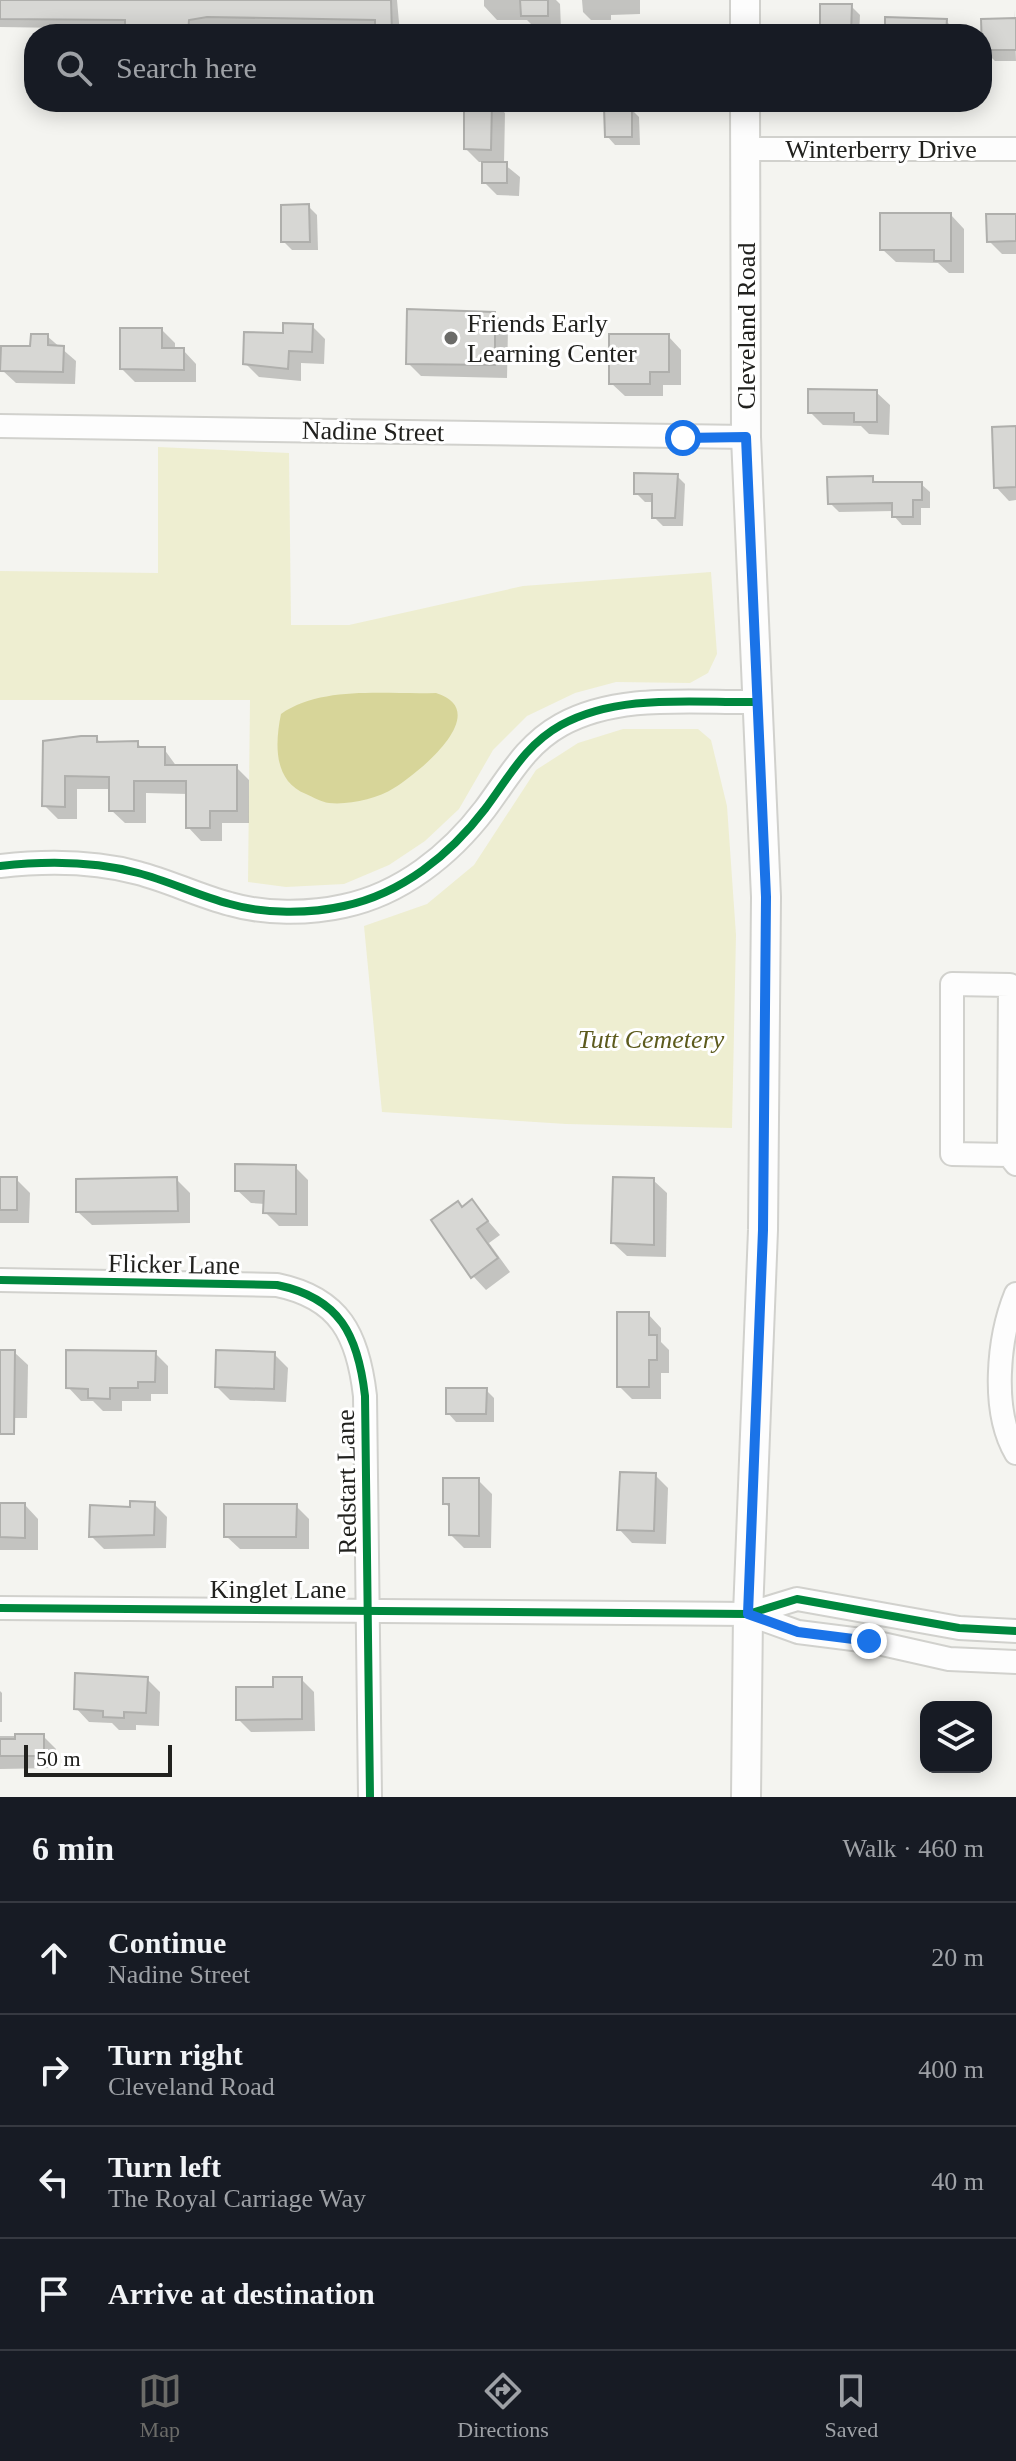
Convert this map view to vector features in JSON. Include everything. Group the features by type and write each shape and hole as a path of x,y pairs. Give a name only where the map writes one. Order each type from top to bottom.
{"main road":[{"path":"745,0 745,24"},
{"name":"Cleveland Road","path":"745,112 746,437 766,897 759,1384 748,1614 746,1797"}],"street":[{"name":"Winterberry Drive","path":"745,149 1016,149"},
{"name":"Nadine Street","path":"0,426 746,437"},
{"path":"0,866 96,865 138,873 231,905 266,910 343,907 384,894 430,864 484,811 533,742 563,724 597,710 630,704 757,702"},
{"path":"952,984 1010,985 1012,1159 952,1154 952,984"},
{"name":"Flicker Lane","path":"0,1280 277,1285 309,1294 338,1316"},
{"path":"1016,1294 1007,1314 1001,1347 1002,1417 1005,1435 1016,1453"},
{"name":"Redstart Lane","path":"338,1316 355,1345 364,1382 370,1797"},
{"path":"748,1614 797,1599 959,1628 1016,1631"},
{"name":"Kinglet Lane","path":"0,1608 748,1614"},
{"path":"748,1614 798,1632 869,1641 949,1659 1016,1662"}],"green space":[{"path":"158,447 289,453 291,625 349,625 523,586 711,572 717,654 708,673 690,683 616,682 575,693 527,716 493,750 459,809 425,841 389,865 344,884 286,887 248,882 250,700 0,700 0,571 158,573"},
{"name":"Tutt Cemetery","path":"623,729 698,729 711,740 727,806 736,935 732,1128 566,1124 382,1112 364,926 427,904 474,865 536,770 578,743"}],"shaded area":[{"path":"356,693 436,693 452,702 458,713 455,727 434,756 387,792 354,802 326,802 295,788 282,771 278,749 281,714 298,705"}],"building":[{"path":"0,0 391,0 392,24 375,24 375,20 207,17 189,20 189,24 0,19"},
{"path":"520,0 548,0 548,16 521,16"},
{"path":"820,4 852,4 851,24 820,24"},
{"path":"885,17 947,19 947,24 885,24"},
{"path":"1016,18 1016,50 992,50 992,24 981,24 981,19"},
{"path":"464,112 492,112 491,150 464,149"},
{"path":"604,112 632,112 632,137 605,137"},
{"path":"482,162 507,162 507,183 482,183"},
{"path":"309,204 310,242 281,242 281,205"},
{"path":"880,213 951,213 951,261 934,261 934,250 880,250"},
{"path":"986,214 1016,214 1016,241 987,242"},
{"name":"Friends Early Learning Center","path":"407,309 495,312 495,365 406,364"},
{"path":"283,323 313,324 312,352 289,351 288,369 243,364 244,332 283,333"},
{"path":"120,328 162,328 162,348 184,348 184,370 120,369"},
{"path":"31,334 48,334 48,345 64,346 63,372 0,371 1,346 30,346"},
{"path":"609,334 669,334 669,372 650,372 650,384 609,384"},
{"path":"808,389 877,390 877,422 854,422 854,413 808,413"},
{"path":"1016,426 1016,487 994,488 992,427"},
{"path":"634,473 678,474 675,518 652,518 652,494 634,494"},
{"path":"873,476 873,482 922,482 922,500 913,500 913,517 892,517 892,503 828,504 827,477"},
{"path":"97,736 97,742 138,741 138,747 165,747 165,765 237,765 237,811 210,811 210,828 186,828 186,781 134,781 134,811 109,811 109,777 65,776 65,807 42,806 43,741"},
{"path":"235,1164 296,1165 296,1214 263,1213 264,1191 235,1191"},
{"path":"0,1177 17,1177 17,1210 0,1210"},
{"path":"177,1177 178,1211 76,1212 76,1179"},
{"path":"613,1177 654,1178 654,1245 611,1243"},
{"path":"472,1199 488,1221 477,1229 498,1258 471,1278 431,1220 458,1201 462,1207"},
{"path":"617,1312 649,1312 649,1335 657,1335 657,1360 649,1360 649,1387 617,1387"},
{"path":"0,1350 15,1350 14,1434 0,1434"},
{"path":"66,1350 156,1351 155,1382 138,1382 138,1388 110,1388 110,1399 88,1398 88,1389 66,1388"},
{"path":"216,1350 275,1352 274,1389 215,1387"},
{"path":"446,1388 487,1388 486,1414 446,1414"},
{"path":"620,1472 656,1473 654,1531 617,1530"},
{"path":"443,1478 479,1478 479,1536 449,1535 449,1504 443,1504"},
{"path":"130,1501 155,1502 154,1535 89,1537 90,1505 130,1507"},
{"path":"0,1503 25,1503 25,1538 0,1537"},
{"path":"224,1504 297,1504 296,1537 224,1537"},
{"path":"75,1673 148,1677 146,1713 124,1712 124,1718 103,1717 103,1711 74,1709"},
{"path":"273,1677 302,1677 302,1719 236,1720 236,1687 273,1687"},
{"path":"15,1734 44,1734 44,1756 0,1756 0,1739 15,1739"}],"cycle path":[{"path":"0,866 34,863 104,866 138,873 218,901 257,910 302,912 344,906 385,892 440,857 471,826 527,752 561,725 583,715 632,704 757,702"},
{"path":"0,1280 277,1285 316,1299 342,1322 357,1355 365,1396 370,1797"},
{"path":"0,1608 748,1614 797,1599 959,1628 1016,1631"}],"place":[{"name":"Friends Early Learning Center","path":"451,338"}],"route":[{"path":"683,438 746,437 766,897 763,1230 748,1614 798,1632 869,1641"}]}
